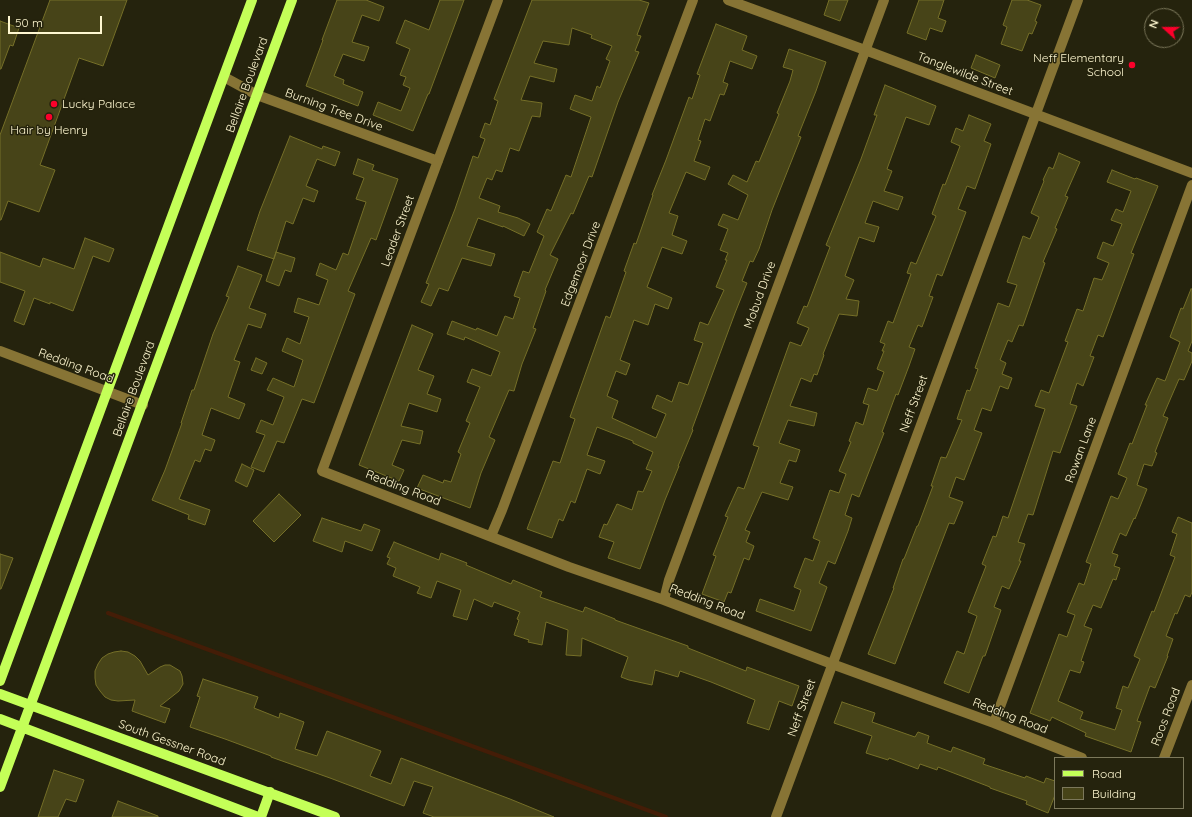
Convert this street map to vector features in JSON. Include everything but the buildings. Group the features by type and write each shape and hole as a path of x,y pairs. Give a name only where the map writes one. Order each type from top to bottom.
{"main road":[{"name":"Bellaire Boulevard","path":"0,681 252,0"},
{"name":"Bellaire Boulevard","path":"0,787 292,0"},
{"name":"South Gessner Road","path":"0,694 336,817"},
{"path":"0,719 258,817"},
{"path":"261,817 270,792"}],"street":[{"name":"Leader Street","path":"322,471 498,0"},
{"name":"Edgemoor Drive","path":"492,536 693,0"},
{"name":"Tanglewilde Street","path":"728,0 1192,173"},
{"name":"Mobud Drive","path":"664,600 671,573 884,0"},
{"name":"Neff Street","path":"776,817 1078,0"},
{"name":"Burning Tree Drive","path":"224,78 257,95 438,161"},
{"name":"Rowan Lane","path":"994,723 1192,185"},
{"name":"Redding Road","path":"0,351 143,405"},
{"name":"Redding Road","path":"322,471 569,567 664,600 832,664 994,723 1079,757"},
{"name":"Roos Road","path":"1164,757 1192,685"}],"waterway":[{"path":"108,613 666,817"}],"place":[{"name":"Neff Elementary School","path":"1132,65"},
{"name":"Lucky Palace","path":"54,104"},
{"name":"Hair by Henry","path":"49,117"}]}
